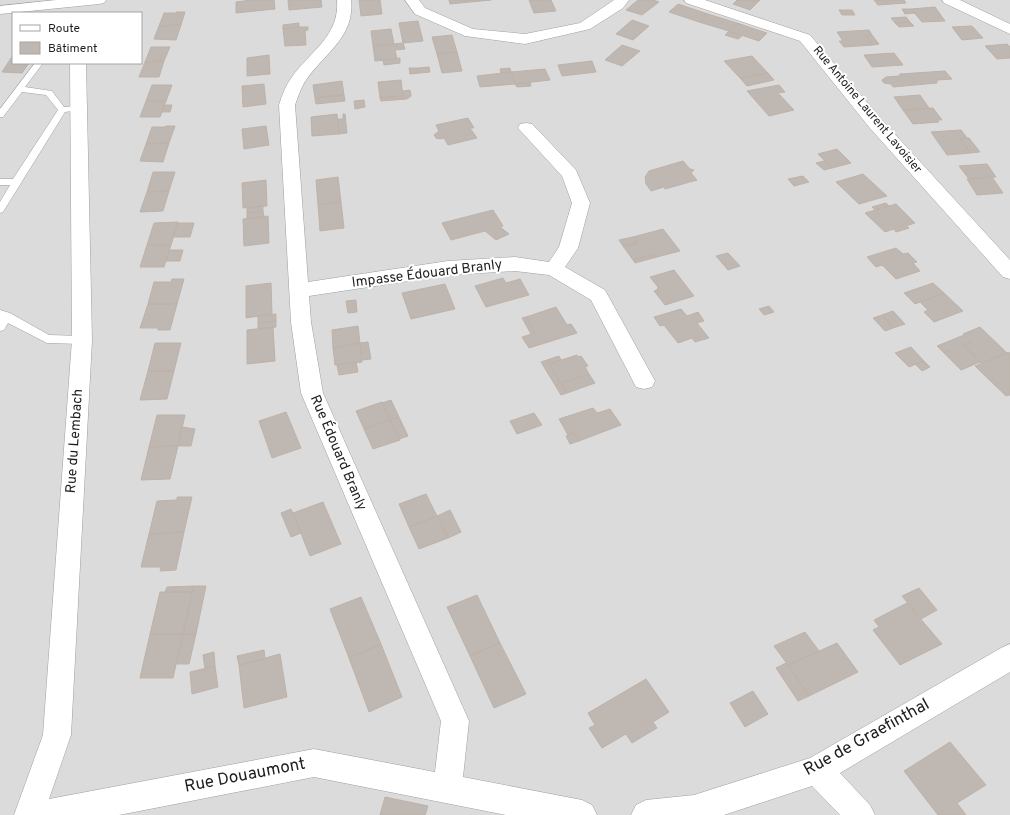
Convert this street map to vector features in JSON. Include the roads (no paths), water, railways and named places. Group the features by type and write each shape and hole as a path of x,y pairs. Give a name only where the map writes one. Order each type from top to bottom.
{"street":[{"path":"0,10 80,7 98,0"},
{"name":"Rue Édouard Branly","path":"344,0 346,7 340,30 298,80 287,105 301,322 312,393 455,721 447,788"},
{"path":"412,0 420,11 470,33 525,39 585,26 618,5 622,0"},
{"name":"Rue Antoine Laurent Lavoisier","path":"691,0 805,38 874,123 1010,272"},
{"path":"948,0 1010,30"},
{"name":"Rue du Lembach","path":"29,815 57,735 82,340 70,109 78,64"},
{"path":"526,128 570,174 581,203 568,248 554,269"},
{"name":"Impasse Édouard Branly","path":"300,290 448,268 515,264 554,269 598,295 644,381"},
{"name":"Rue de Graefinthal","path":"646,815 694,810 817,770 1010,657"},
{"name":"Rue Douaumont","path":"42,815 314,763 447,788"},
{"path":"817,770 860,815"},
{"path":"447,788 582,815"}],"lane":[{"path":"0,115 38,64"},
{"path":"0,210 16,182 70,109 49,93 20,89"},
{"path":"0,182 16,182"},
{"path":"0,327 3,315 47,339 82,340"}]}
